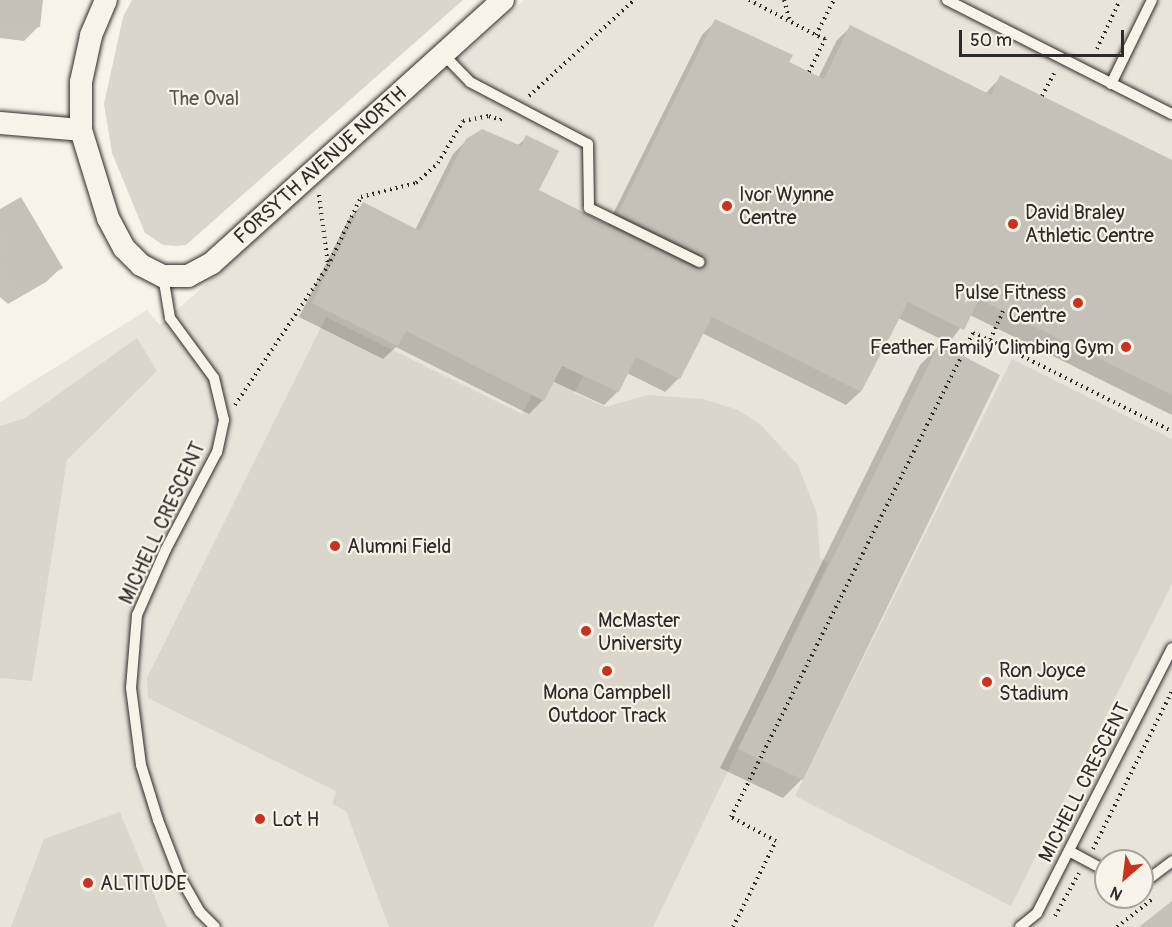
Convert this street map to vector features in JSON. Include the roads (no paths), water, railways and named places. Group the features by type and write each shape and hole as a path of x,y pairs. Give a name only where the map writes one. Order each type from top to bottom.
{"street":[{"path":"106,0 91,36 81,82 81,130 108,218 124,248 141,265 163,276"},
{"name":"FORSYTH AVENUE NORTH","path":"163,276 188,276 212,263 504,0"},
{"path":"0,123 81,130"}],"lane":[{"path":"947,0 1172,114"},
{"path":"1111,84 1152,0"},
{"path":"443,54 470,82 588,144 589,207 699,262"},
{"name":"MICHELL CRESCENT","path":"163,276 170,318 214,378 224,420 217,452 166,549 137,615 130,688 150,795 180,877 200,912 215,927"},
{"name":"MICHELL CRESCENT","path":"1020,927 1037,913 1172,648"},
{"path":"1069,851 1094,864"},
{"path":"1154,875 1172,861"}],"place":[{"name":"Ivor Wynne Centre","path":"727,206"},
{"name":"David Braley Athletic Centre","path":"1013,224"},
{"name":"Pulse Fitness Centre","path":"1078,303"},
{"name":"Feather Family Climbing Gym","path":"1126,347"},
{"name":"Alumni Field","path":"335,546"},
{"name":"McMaster University","path":"586,631"},
{"name":"Mona Campbell Outdoor Track","path":"607,671"},
{"name":"Ron Joyce Stadium","path":"987,682"},
{"name":"Lot H","path":"260,819"},
{"name":"ALTITUDE","path":"88,883"}],"park label":[{"name":"The Oval","path":"204,98"}]}
